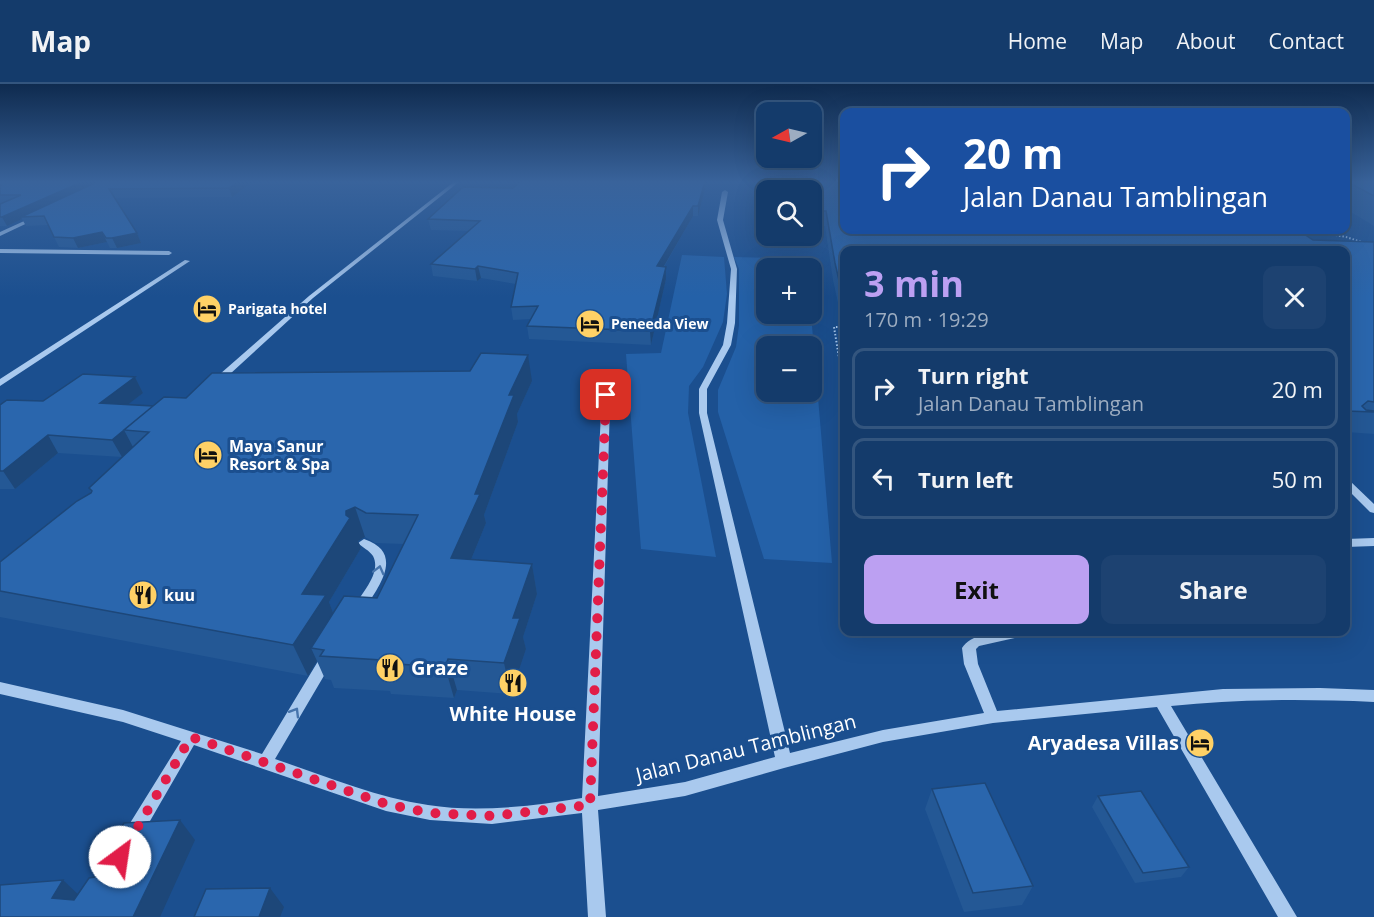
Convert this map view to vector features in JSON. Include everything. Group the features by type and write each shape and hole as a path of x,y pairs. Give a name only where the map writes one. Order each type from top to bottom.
{"street":[{"path":"0,234 30,220"},
{"path":"205,392 311,297 409,220"},
{"path":"720,220 734,269 731,323 727,345 704,389 703,413 784,760"},
{"path":"0,251 169,253"},
{"path":"0,383 187,261"},
{"path":"597,917 590,805 608,372"},
{"path":"1350,487 1374,510"},
{"path":"1350,543 1374,542"},
{"path":"352,620 380,573 381,559 376,549 364,543"},
{"path":"993,717 971,664 969,648 975,642 1004,636"},
{"path":"265,762 335,647"},
{"name":"Jalan Danau Tamblingan","path":"0,688 123,716 386,804 430,813 492,816 590,805 685,789 784,760 883,736 993,717 1223,695 1374,696"},
{"path":"1160,700 1288,917"},
{"path":"126,847 191,737"}],"path":[{"path":"1330,234 1374,246"},
{"path":"840,327 834,327 840,363"}],"shaded area":[{"path":"682,255 724,257 727,294 723,322 703,367 689,386 688,413 716,557 641,549 626,354 661,353"},
{"path":"734,257 770,258 756,258 756,324 812,324 813,336 756,336 756,402 818,402 832,563 764,559 718,412 718,390 736,347 739,325 739,269"}],"building":[{"path":"46,220 129,220 137,233 112,238 106,238 102,232 73,238 54,237"},
{"path":"451,220 685,220 657,266 666,267 650,331 527,326 538,306 511,307 518,273 478,266 475,269 431,264 480,221"},
{"path":"828,220 840,220 840,234 1304,234 1313,240 1374,242 1374,402 1368,401 1362,406 1374,412 1350,411 1350,246 840,246 840,285"},
{"path":"481,353 528,355 509,395 514,395 475,494 480,494 451,558 532,564 513,618 520,618 504,663 448,659 445,667 380,663 381,660 320,656 324,650 311,648 344,596 377,598 418,515 366,513 355,507 346,511 346,515 350,518 302,594 326,595 293,645 0,591 0,562 77,501 91,493 89,488 149,432 124,430 164,397 186,398 212,373 470,371"},
{"path":"83,374 135,377 100,403 153,406 112,440 48,435 0,471 0,405 7,400 43,401"},
{"path":"985,783 1033,886 973,893 932,789"},
{"path":"1141,791 1189,867 1143,873 1098,796"},
{"path":"180,820 133,917 0,917 0,885 63,880 52,898 74,900 89,878 95,877 124,823"},
{"path":"270,888 259,917 194,917 206,889"}],"place":[{"name":"Parigata hotel","path":"207,309"},
{"name":"Peneeda View","path":"590,324"},
{"name":"Maya Sanur Resort & Spa","path":"208,455"},
{"name":"kuu","path":"143,595"},
{"name":"Graze","path":"390,668"},
{"name":"White House","path":"513,683"},
{"name":"Aryadesa Villas","path":"1200,743"}],"route":[{"path":"120,857 191,737 386,804 430,813 492,816 590,805 606,395"}]}
